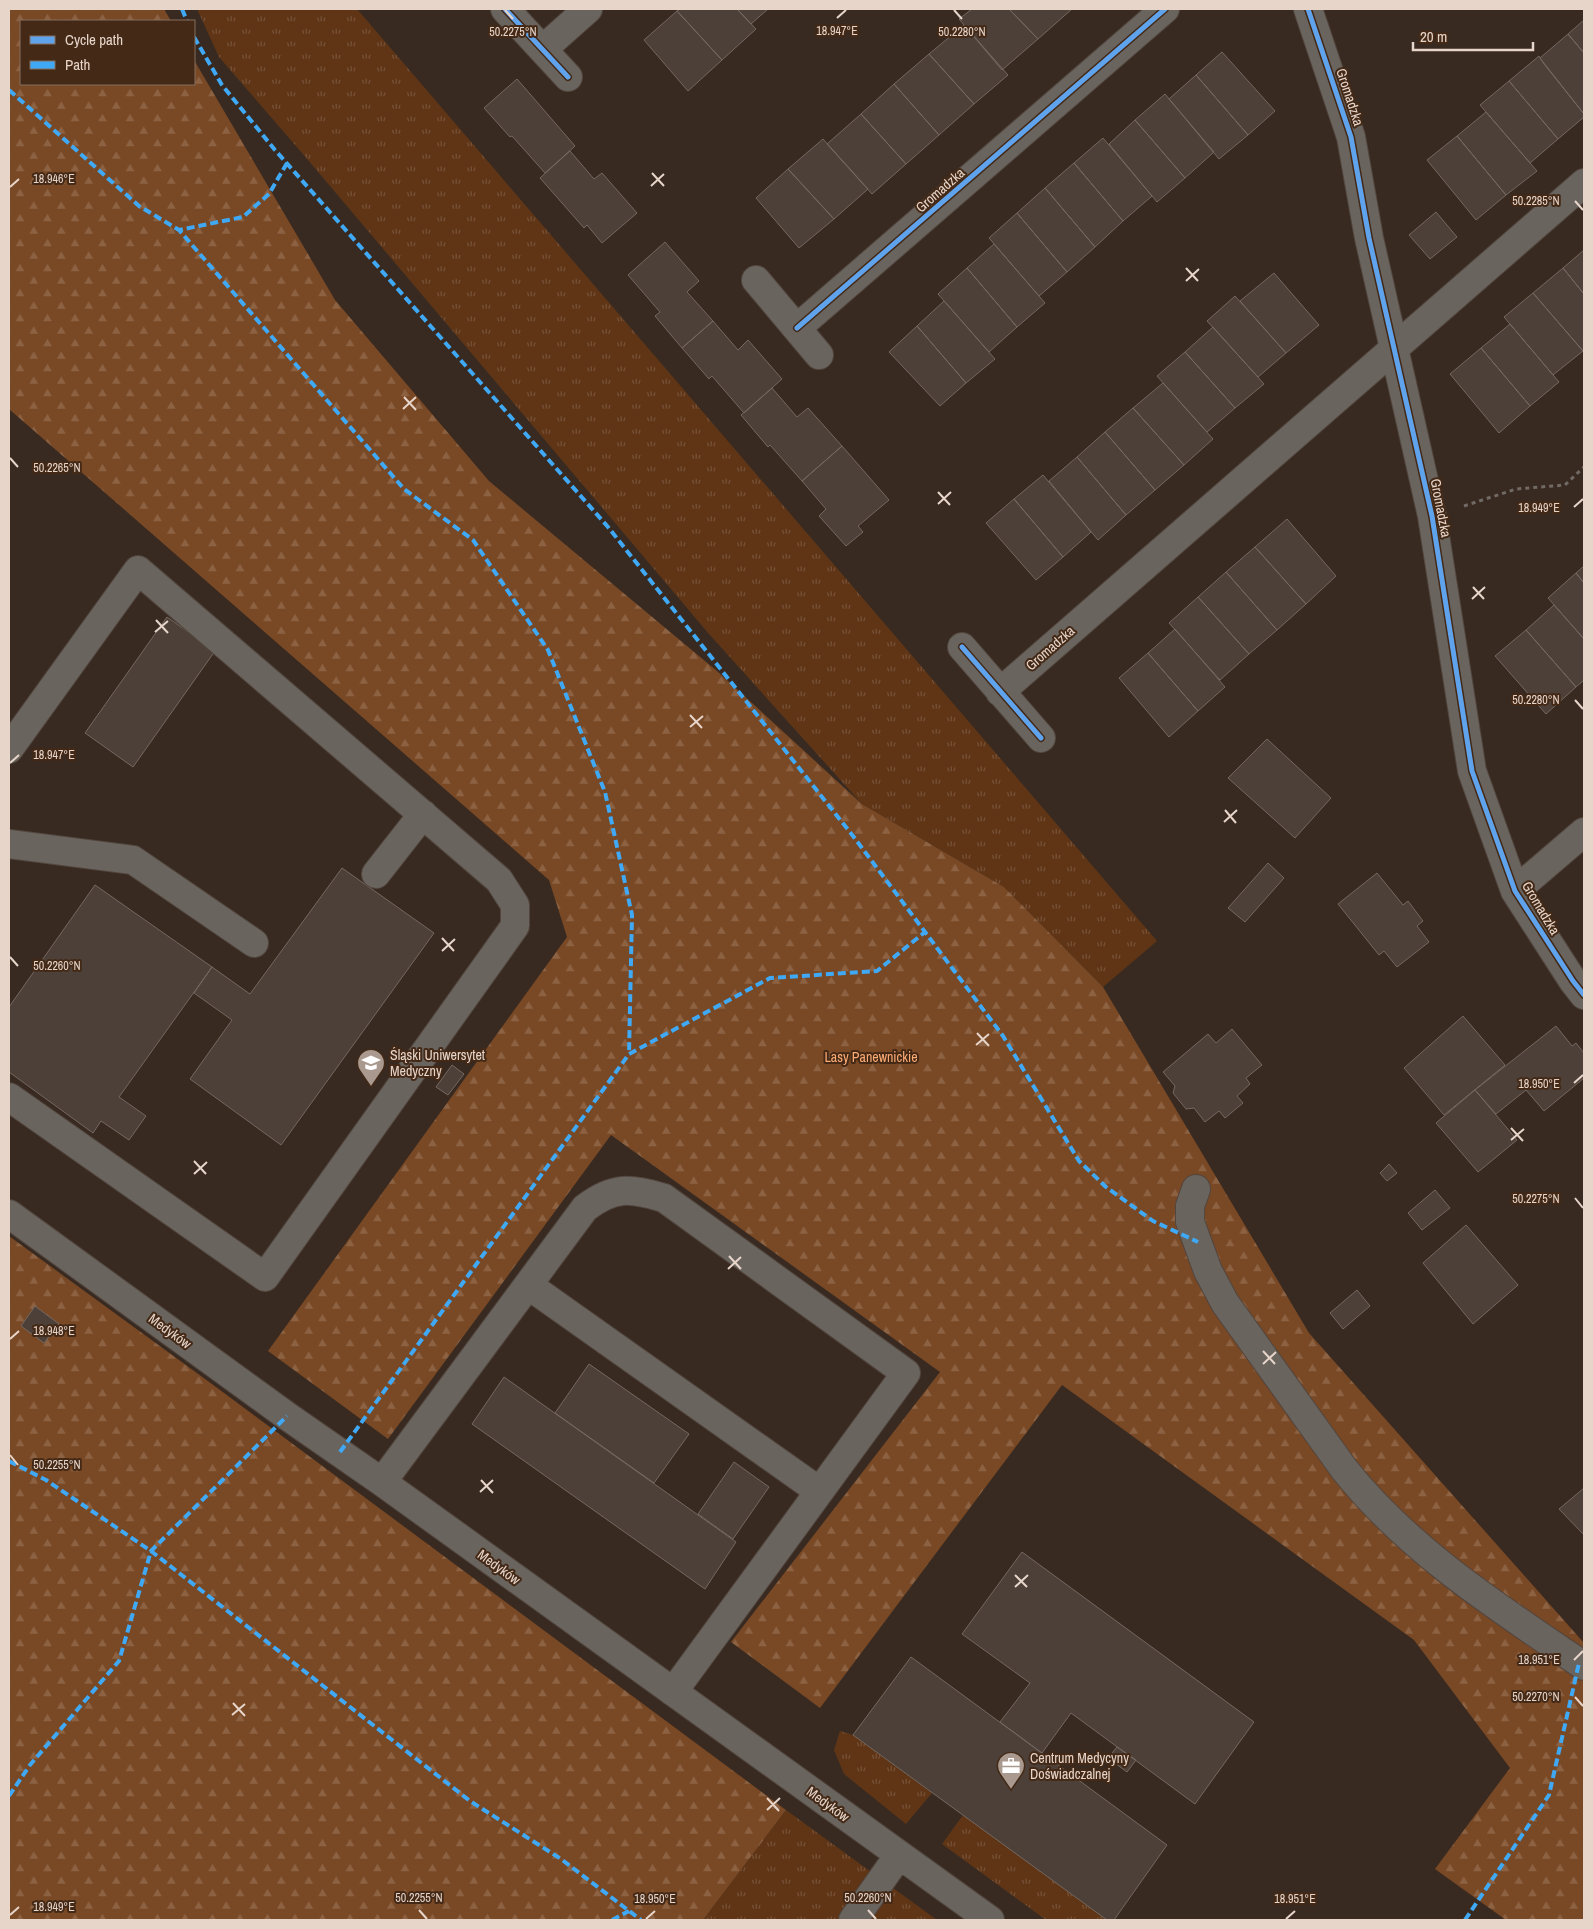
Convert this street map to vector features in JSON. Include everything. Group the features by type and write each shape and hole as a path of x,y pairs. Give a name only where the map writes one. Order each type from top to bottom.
{"street":[{"path":"505,9 568,77"},
{"path":"543,50 588,9"},
{"name":"Gromadzka","path":"797,328 1165,9"},
{"name":"Gromadzka","path":"1308,9 1351,137 1369,238 1432,516 1472,771 1515,890 1573,981 1584,994"},
{"name":"Gromadzka","path":"1000,692 1584,183"},
{"path":"756,280 820,355"},
{"path":"9,749 138,570 499,880 515,905 515,926 265,1277 9,1097"},
{"path":"962,648 1041,738"},
{"path":"376,874 423,814"},
{"path":"1515,890 1584,832"},
{"path":"9,844 133,860 254,943"},
{"path":"1196,1189 1190,1206 1190,1222 1208,1271 1225,1303 1364,1496 1454,1575 1584,1666"},
{"path":"382,1482 585,1208 600,1196 615,1192 646,1193 664,1198 906,1373 673,1692"},
{"name":"Medyków","path":"9,1214 287,1416 382,1482 990,1920"},
{"path":"528,1285 819,1491"},
{"path":"853,1920 899,1855"}],"path":[{"path":"1432,516 1516,489 1565,485 1584,467"}],"green space":[{"name":"Lasy Panewnickie","path":"9,9 164,9 170,20 20,20 20,85 195,85 195,62 335,300 489,481 717,671 862,804 1004,887 1103,987 1309,1333 1584,1643 1584,1920 1506,1920 1435,1869 1510,1768 1414,1640 1062,1385 820,1708 731,1642 940,1372 611,1135 388,1439 268,1351 567,937 549,880 9,409"},
{"path":"197,9 357,9 1157,941 1103,987 1004,887 862,804 709,634 219,57"},
{"path":"9,1236 216,1387 786,1810 703,1920 9,1920"},
{"path":"840,1731 853,1735 932,1793 906,1824 844,1774 834,1750"},
{"path":"786,1810 937,1920 703,1920"},
{"path":"963,1815 1107,1920 1046,1920 942,1844"}],"building":[{"path":"680,9 737,9 756,29 722,60 677,11"},
{"path":"737,9 768,9 751,24"},
{"path":"972,9 1009,9 1038,39 1002,70 959,19"},
{"path":"1009,9 1072,9 1038,39"},
{"path":"677,11 722,60 688,91 644,40"},
{"path":"1584,20 1584,53 1568,34"},
{"path":"964,25 1008,75 974,104 929,54"},
{"path":"1568,34 1584,53 1584,114 1540,58"},
{"path":"1222,52 1275,111 1248,135 1196,75"},
{"path":"929,54 974,104 939,135 894,84"},
{"path":"1539,56 1584,114 1584,117 1558,139 1509,81"},
{"path":"1196,75 1248,135 1219,159 1169,99"},
{"path":"517,79 575,146 545,173 484,108"},
{"path":"1509,81 1558,139 1530,163 1480,105"},
{"path":"894,84 939,135 906,164 861,114"},
{"path":"1165,94 1214,152 1185,178 1135,120"},
{"path":"1486,112 1537,171 1506,195 1457,136"},
{"path":"861,114 906,164 872,194 827,144"},
{"path":"1135,120 1185,178 1157,202 1109,144"},
{"path":"1457,136 1506,195 1476,220 1427,160"},
{"path":"1103,138 1152,196 1123,221 1074,163"},
{"path":"823,139 868,189 834,219 788,169"},
{"path":"570,151 594,179 602,173 637,213 602,243 587,225 584,228 540,178"},
{"path":"1074,163 1123,221 1095,247 1045,188"},
{"path":"788,169 834,219 799,248 756,198"},
{"path":"1045,188 1095,247 1067,272 1017,213"},
{"path":"1436,212 1457,237 1430,259 1409,235"},
{"path":"1017,213 1067,272 1039,296 989,238"},
{"path":"665,242 699,281 687,292 713,321 682,348 655,316 660,312 628,275"},
{"path":"994,244 1045,303 1017,327 967,268"},
{"path":"1584,250 1584,294 1563,268"},
{"path":"967,268 1017,327 989,352 938,294"},
{"path":"1563,268 1584,294 1583,351 1533,293"},
{"path":"1274,273 1319,325 1286,353 1240,301"},
{"path":"1533,293 1583,351 1553,375 1504,317"},
{"path":"1235,296 1286,353 1258,377 1207,321"},
{"path":"944,301 995,359 966,383 917,326"},
{"path":"713,321 738,350 748,340 782,379 744,413 712,376 709,379 682,348"},
{"path":"1510,324 1559,382 1530,406 1481,348"},
{"path":"917,326 966,383 940,406 889,352"},
{"path":"1213,327 1264,384 1235,408 1185,352"},
{"path":"1481,348 1530,406 1499,433 1450,374"},
{"path":"1185,352 1235,408 1207,432 1157,376"},
{"path":"1163,383 1213,439 1184,465 1133,408"},
{"path":"772,388 797,417 808,408 842,446 802,481 770,445 768,447 741,415"},
{"path":"1133,408 1184,465 1155,490 1105,432"},
{"path":"1105,432 1155,490 1126,515 1077,457"},
{"path":"842,446 889,500 858,526 863,532 846,546 819,516 826,509 802,481"},
{"path":"1077,457 1126,515 1098,540 1049,481"},
{"path":"1043,475 1091,532 1063,557 1014,499"},
{"path":"1014,499 1063,557 1036,580 986,523"},
{"path":"1287,519 1336,576 1306,604 1255,547"},
{"path":"1255,547 1306,604 1277,630 1226,572"},
{"path":"1584,566 1584,583 1576,573"},
{"path":"1226,572 1277,630 1249,654 1198,597"},
{"path":"1576,573 1584,583 1584,639 1548,598"},
{"path":"1198,597 1249,654 1220,680 1169,623"},
{"path":"1554,605 1584,639 1584,680 1576,687 1526,630"},
{"path":"167,617 215,651 133,767 85,733"},
{"path":"1175,629 1225,687 1198,711 1148,653"},
{"path":"1526,630 1576,687 1546,714 1495,656"},
{"path":"1148,653 1198,711 1169,737 1119,678"},
{"path":"1267,739 1331,798 1295,838 1228,778"},
{"path":"1268,863 1284,878 1245,922 1228,908"},
{"path":"342,868 434,933 281,1145 190,1079 232,1020 194,993 212,967 250,994"},
{"path":"1377,873 1403,905 1408,901 1423,921 1417,926 1429,942 1397,967 1384,951 1379,955 1338,904"},
{"path":"95,885 212,967 119,1097 146,1116 129,1140 101,1121 93,1133 9,1072 9,1007"},
{"path":"1463,1016 1505,1065 1444,1115 1404,1068"},
{"path":"1556,1026 1572,1046 1576,1043 1584,1053 1584,1078 1544,1111 1526,1090 1496,1114 1475,1090"},
{"path":"1232,1029 1262,1065 1246,1078 1250,1084 1237,1096 1243,1103 1225,1118 1219,1111 1205,1122 1194,1108 1186,1109 1173,1093 1175,1086 1163,1072 1208,1034 1216,1043"},
{"path":"452,1065 464,1074 448,1095 436,1087"},
{"path":"1475,1090 1517,1140 1478,1172 1436,1123"},
{"path":"1389,1164 1397,1173 1387,1181 1380,1173"},
{"path":"1435,1190 1450,1208 1422,1230 1408,1213"},
{"path":"1466,1225 1518,1285 1473,1324 1423,1263"},
{"path":"1357,1290 1370,1306 1343,1329 1330,1313"},
{"path":"35,1306 59,1324 44,1343 21,1326"},
{"path":"589,1364 689,1434 654,1483 555,1413"},
{"path":"504,1377 736,1542 705,1589 472,1424"},
{"path":"734,1462 769,1487 733,1539 698,1514"},
{"path":"1584,1488 1584,1535 1559,1509"},
{"path":"1022,1552 1254,1722 1195,1804 1071,1713 1042,1753 1000,1722 1030,1683 962,1634"},
{"path":"911,1657 1167,1845 1114,1920 1107,1920 853,1735"},
{"path":"1117,1747 1136,1760 1127,1772 1108,1758"}],"marked path":[{"path":"182,9 187,20"},
{"path":"195,39 222,85 275,150 608,527 853,836 1003,1036 1079,1161 1106,1187 1153,1221 1198,1242"},
{"path":"9,90 139,206 179,230"},
{"path":"287,163 269,194 243,217 179,230 404,489 473,540 548,650 605,792 632,915 629,1054"},
{"path":"340,1452 629,1054 770,978 877,971 925,932"},
{"path":"9,1796 30,1765 119,1661 151,1551 287,1416"},
{"path":"9,1461 46,1480 151,1551 470,1801 561,1859 641,1920"},
{"path":"1465,1920 1549,1795 1579,1663"},
{"path":"612,1920 629,1911"}],"cycle path":[{"path":"505,9 568,77"},
{"path":"797,328 1165,9"},
{"path":"1308,9 1351,137 1369,238 1432,516 1472,771 1515,891 1584,995"},
{"path":"962,647 1041,738"}],"place":[{"name":"Śląski Uniwersytet Medyczny","path":"371,1087"},
{"name":"Centrum Medycyny Doświadczalnej","path":"1011,1790"}]}
